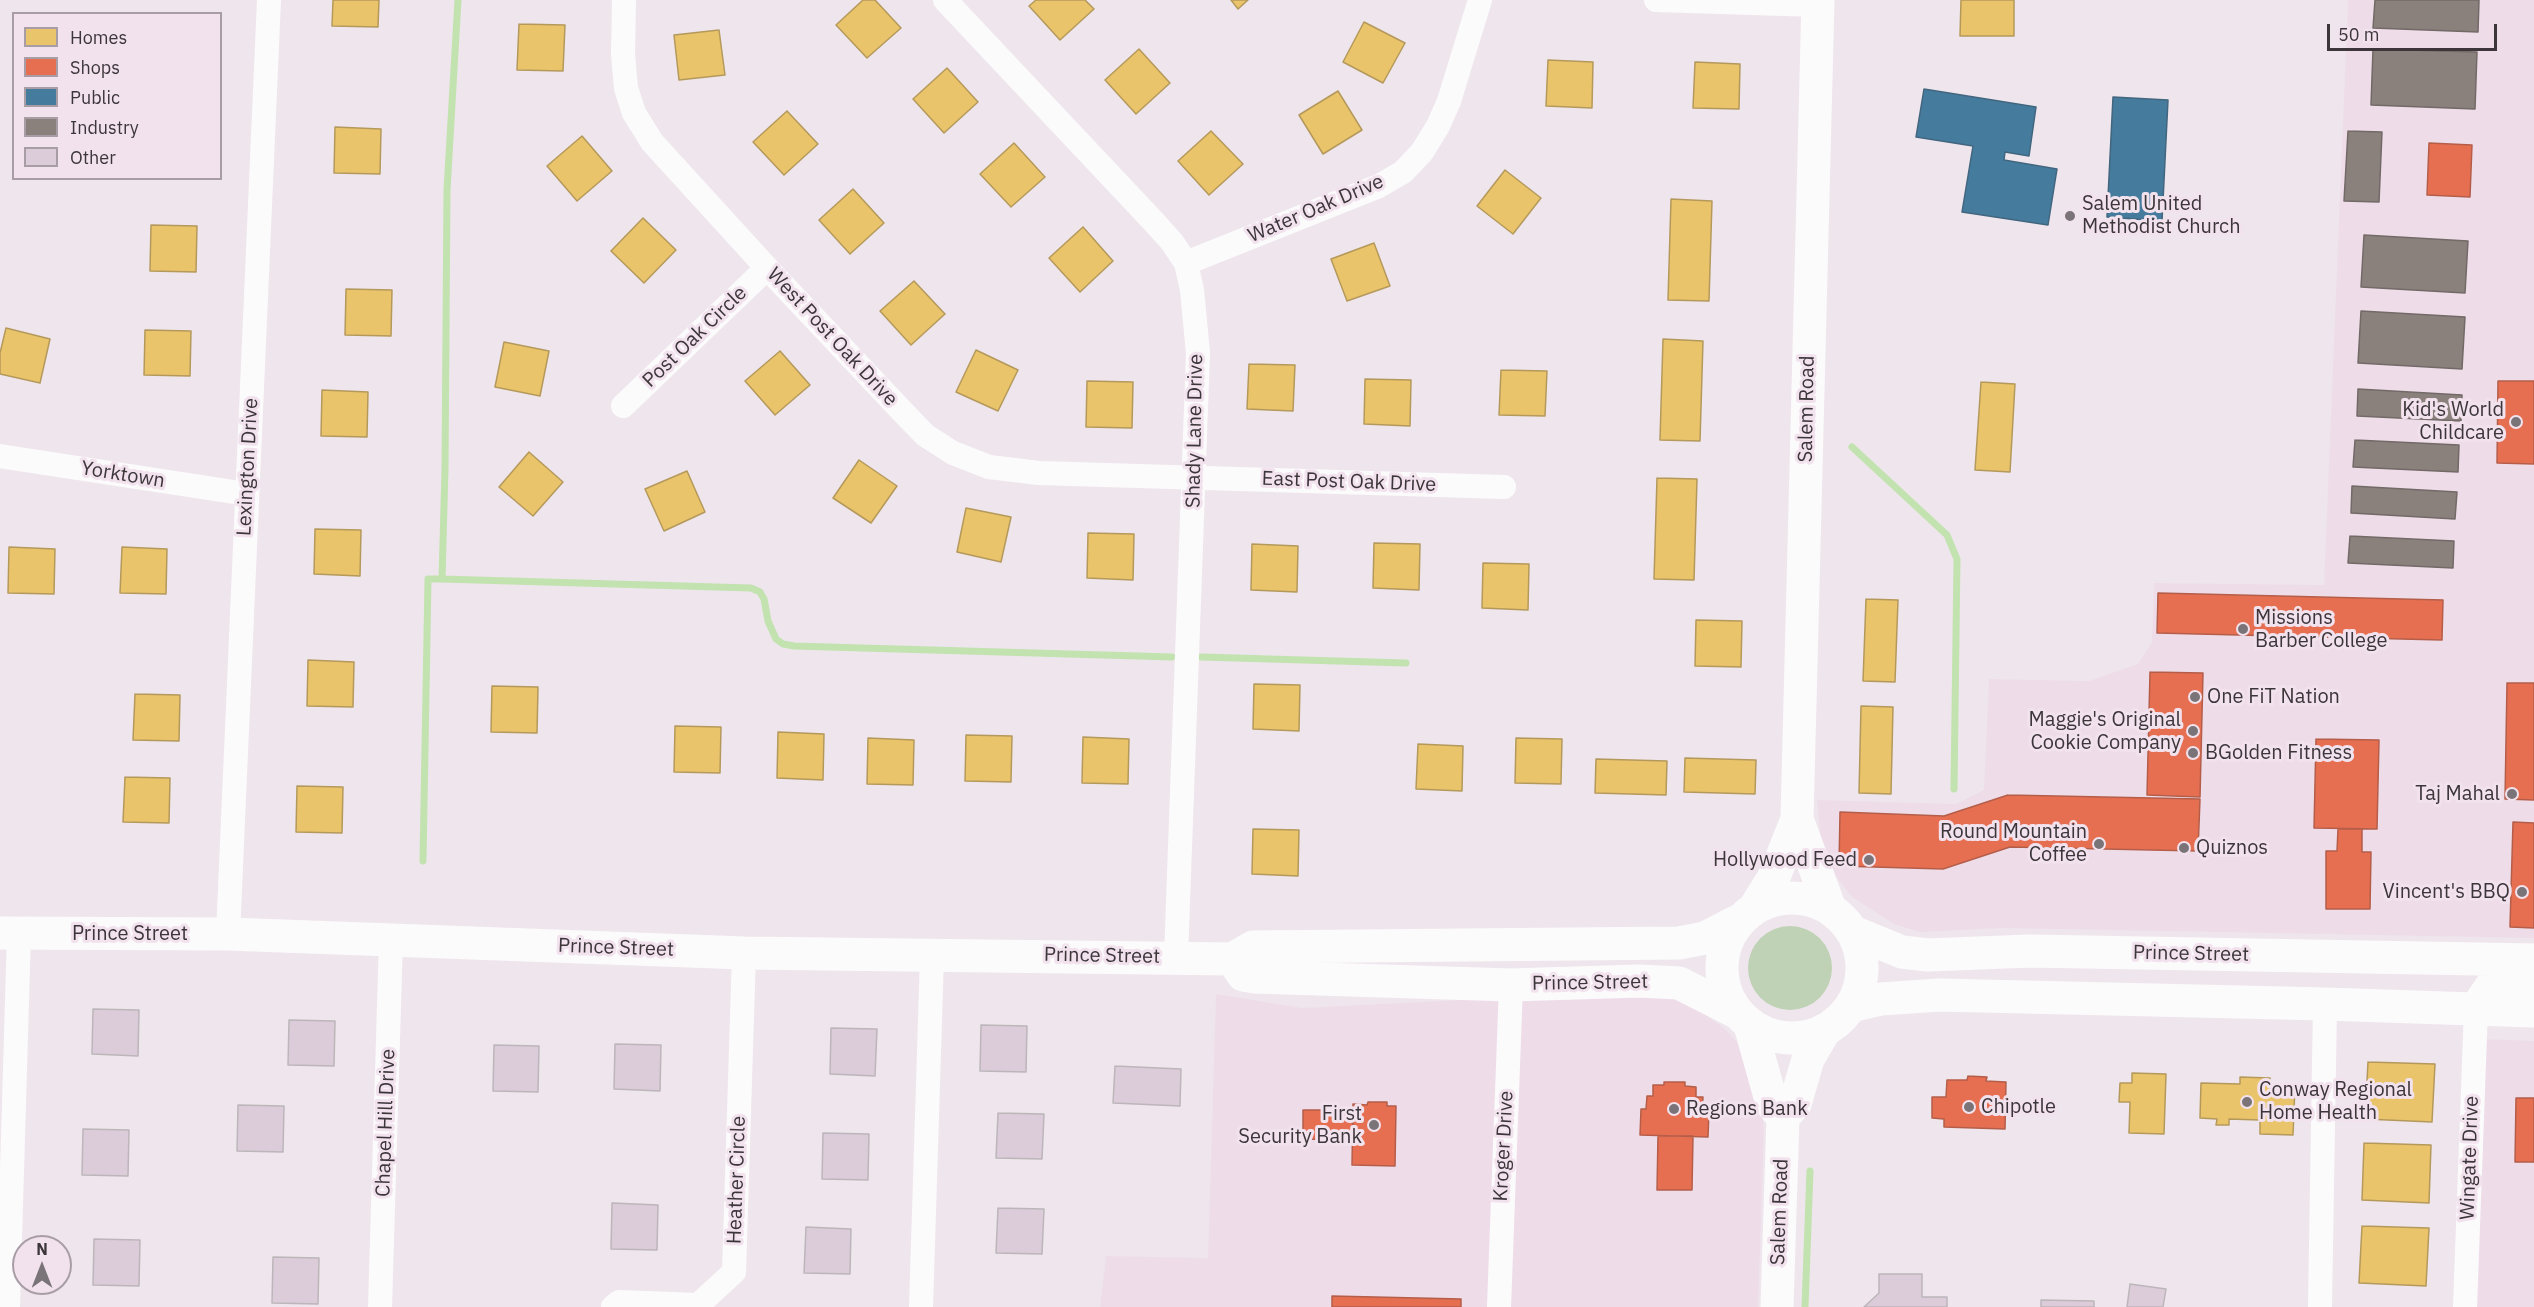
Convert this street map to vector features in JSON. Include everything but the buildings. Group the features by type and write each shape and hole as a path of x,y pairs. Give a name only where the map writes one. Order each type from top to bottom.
{"main road":[{"name":"Salem Road","path":"1745,916 1774,877 1797,819 1817,2"},
{"name":"Salem Road","path":"1797,819 1830,909"},
{"path":"1744,1019 1762,1032 1787,1038 1800,1038 1825,1030 1844,1016 1857,995 1862,969 1860,950 1852,932 1830,909 1812,901 1792,898 1767,902 1745,916 1729,935 1722,963 1725,990 1744,1019 1772,1104 1783,1118"},
{"name":"Prince Street","path":"1243,968 1280,958 1371,958 1395,946 1679,943 1704,938 1745,916"},
{"name":"Prince Street","path":"1852,932 1902,952 1928,956 2030,951 2534,960"},
{"name":"Prince Street","path":"9,933 228,934 744,953 1176,957 1243,968 1511,985 1639,981 1679,983 1744,1019"},
{"path":"2062,998 2073,987 2084,982 2170,982 2193,973 2212,954"},
{"path":"2475,1009 2492,985 2502,981 2534,981"},
{"path":"1851,1006 1914,995 2475,1009 2529,1006"},
{"name":"Salem Road","path":"1777,1307 1783,1118 1795,1104 1808,1059 1825,1030"}],"street":[{"name":"Lexington Drive","path":"228,934 269,0"},
{"name":"West Post Oak Drive","path":"624,0 623,54 626,88 634,112 652,142 766,268 925,435 953,453 989,467 1039,473 1194,478"},
{"name":"Shady Lane Drive","path":"945,0 1160,229 1186,263 1192,290 1198,353 1176,957"},
{"name":"Water Oak Drive","path":"1186,263 1379,186 1403,172 1422,152 1438,126 1449,101 1480,0"},
{"path":"1656,0 1817,2"},
{"name":"Post Oak Circle","path":"623,406 766,268"},
{"name":"Yorktown","path":"0,456 247,494"},
{"name":"East Post Oak Drive","path":"1194,478 1504,487"},
{"path":"8,1307 9,933"},
{"name":"Chapel Hill Drive","path":"380,1307 391,939"},
{"name":"Heather Circle","path":"614,1307 619,1302 698,1305 734,1272 744,953"},
{"path":"921,1307 932,956"},
{"name":"Kroger Drive","path":"1499,1307 1511,985"},
{"path":"2320,1307 2325,1004"},
{"name":"Wingate Drive","path":"2465,1307 2475,1009"}],"shaded area":[{"path":"2348,0 2534,0 2534,938 2003,928 1920,932 1894,924 1852,897 1823,860 1817,800 1956,804 1984,790 1989,679 2089,681 2138,664 2152,642 2154,583 2324,585"},
{"path":"1216,994 1302,1008 1480,999 1648,996 1669,997 1698,1009 1725,1029 1745,1051 1761,1100 1764,1133 1758,1307 1100,1307 1106,1256 1208,1258"},
{"path":"2485,1039 2534,1041 2534,1307 2475,1307"}],"green space":[{"path":"1790,926 1806,929 1820,938 1829,952 1832,968 1829,984 1820,998 1806,1007 1790,1010 1774,1007 1760,998 1751,984 1748,968 1751,952 1760,938 1774,929"}],"waterway":[{"path":"423,861 428,579 442,579 447,190 458,0"},
{"path":"1852,447 1947,535 1957,559 1954,789"},
{"path":"442,579 751,588 760,592 764,599 768,621 776,639 783,644 794,646 1172,657"},
{"path":"1201,657 1406,663"},
{"path":"1805,1307 1810,1171"}],"place":[{"name":"Salem United Methodist Church","path":"2070,216"},
{"name":"Kid's World Childcare","path":"2516,422"},
{"name":"Missions Barber College","path":"2243,629"},
{"name":"One FiT Nation","path":"2195,697"},
{"name":"Maggie's Original Cookie Company","path":"2193,731"},
{"name":"BGolden Fitness","path":"2193,753"},
{"name":"Taj Mahal","path":"2512,794"},
{"name":"Round Mountain Coffee","path":"2099,844"},
{"name":"Quiznos","path":"2184,848"},
{"name":"Hollywood Feed","path":"1869,860"},
{"name":"Vincent's BBQ","path":"2522,892"},
{"name":"Conway Regional Home Health","path":"2247,1102"},
{"name":"Chipotle","path":"1969,1107"},
{"name":"Regions Bank","path":"1674,1109"},
{"name":"First Security Bank","path":"1374,1125"}]}
